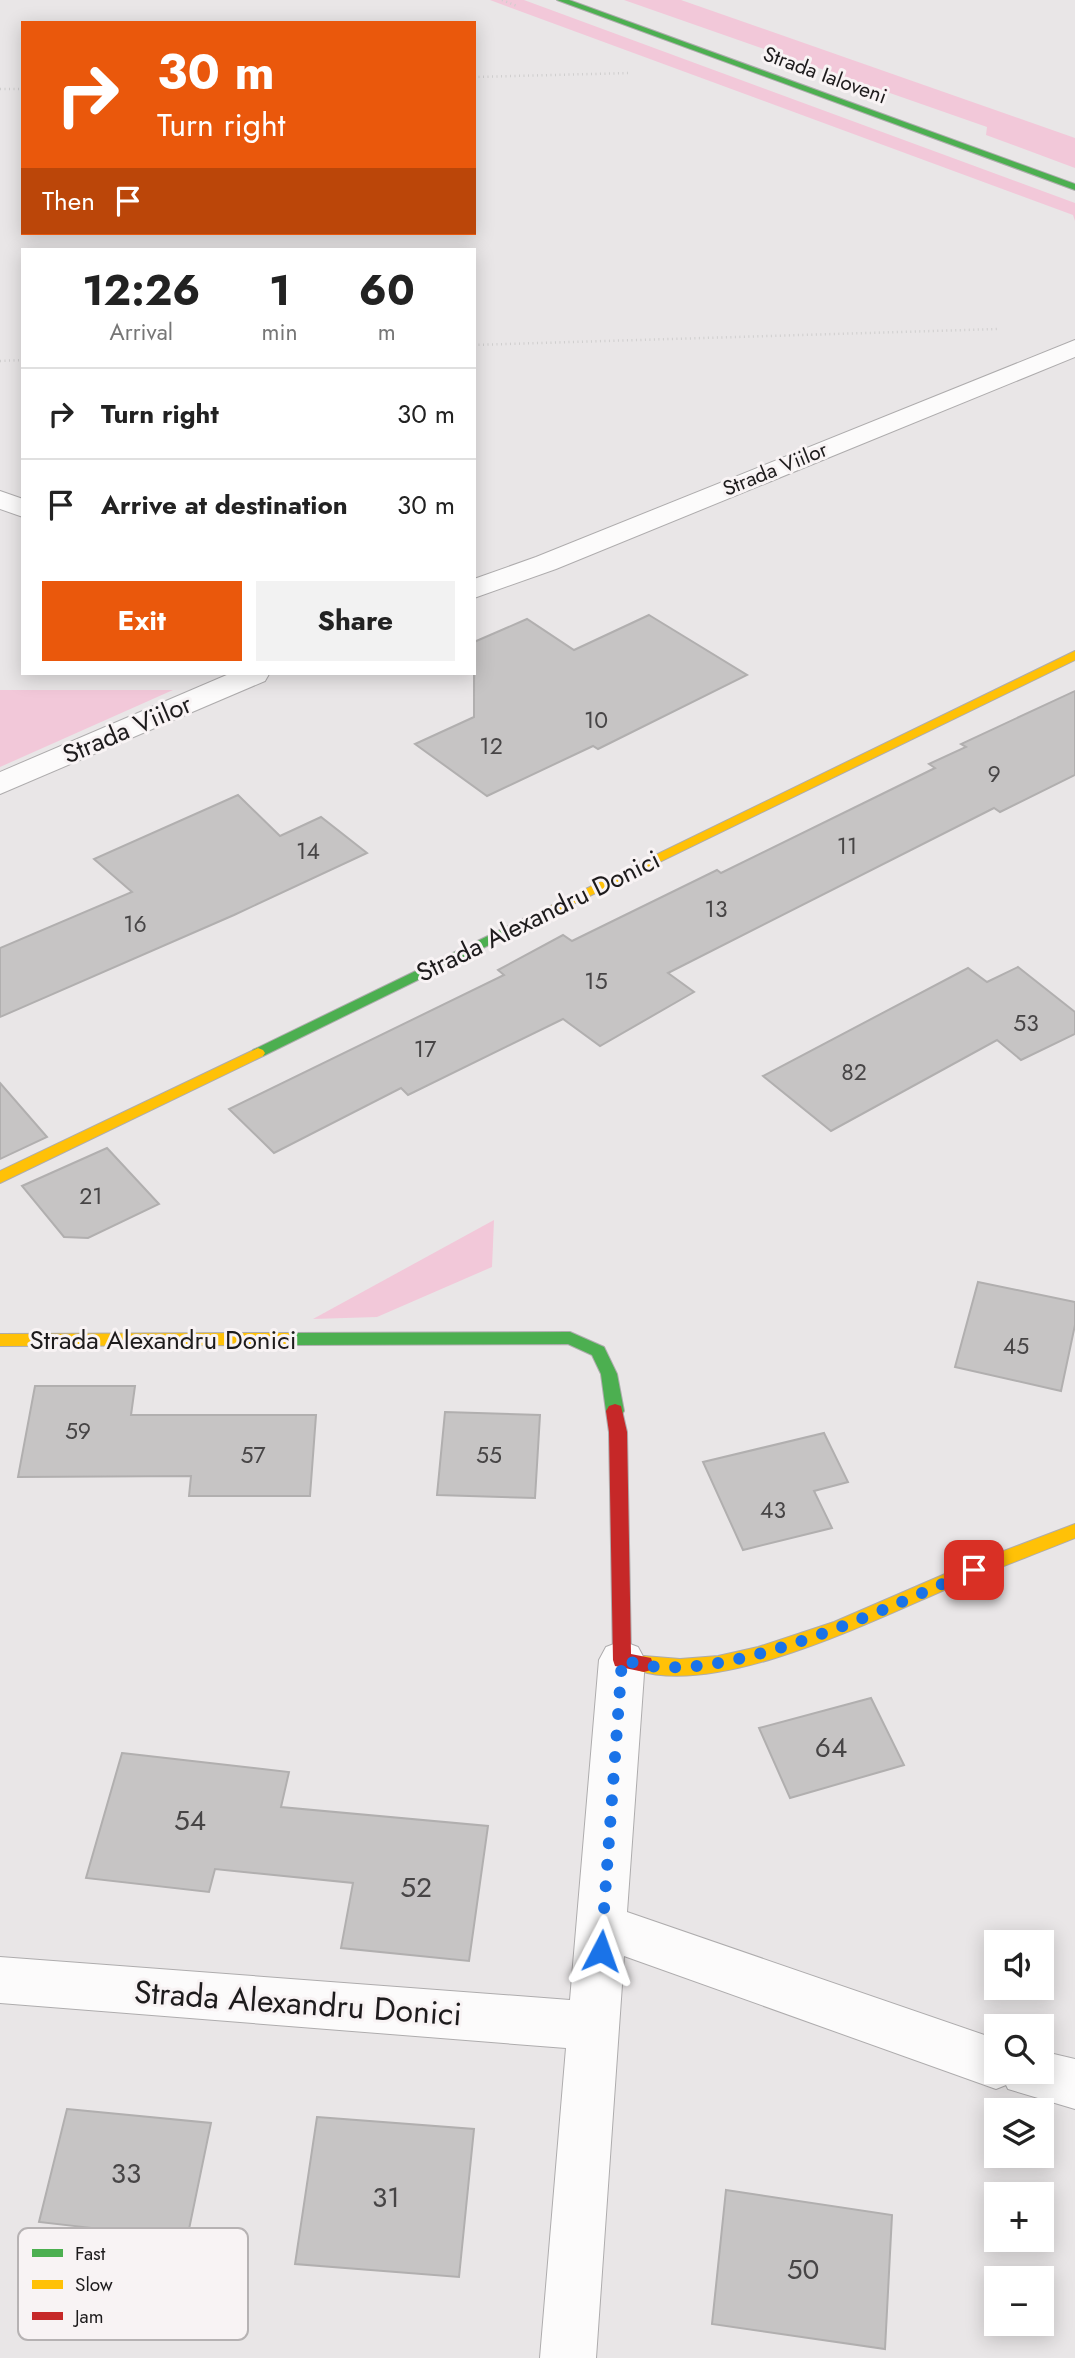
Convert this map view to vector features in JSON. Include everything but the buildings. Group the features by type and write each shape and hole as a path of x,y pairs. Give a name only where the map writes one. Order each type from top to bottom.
{"street":[{"name":"Strada Ialoveni","path":"561,0 1075,187"},
{"name":"Strada Viilor","path":"476,588 546,563 1075,348"},
{"path":"0,499 21,508"},
{"path":"0,521 21,521"},
{"name":"Strada Alexandru Donici","path":"0,1178 1075,655"},
{"name":"Strada Viilor","path":"0,784 252,675"},
{"name":"Strada Alexandru Donici","path":"0,1340 570,1338 598,1351 609,1374 618,1432 622,1660 568,2358"},
{"path":"622,1660 660,1667 694,1665 759,1653 853,1622 974,1570 1075,1531"},
{"path":"603,1926 984,2060"},
{"name":"Strada Alexandru Donici","path":"0,1980 595,2026"},
{"path":"1054,2079 1075,2084"}],"path":[{"path":"476,77 638,72"},
{"path":"0,89 21,89"},
{"path":"476,345 1004,329"},
{"path":"0,361 21,360"}],"shaded area":[{"path":"490,0 524,0 1075,203 1075,221 1073,215"},
{"path":"624,0 681,0 1075,138 1075,168 986,135 987,127"},
{"path":"0,690 173,690 0,767"},
{"path":"494,1220 492,1267 377,1317 313,1319"}],"traffic: fast":[{"path":"561,0 1075,187"},
{"path":"258,1053 529,920"},
{"path":"289,1339 570,1338 598,1351 609,1374 615,1411"}],"traffic: slow":[{"path":"529,920 1075,655"},
{"path":"0,1178 258,1053"},
{"path":"0,1340 289,1339"},
{"path":"644,1664 680,1667 718,1664 758,1655 840,1627 1075,1531"}],"traffic: jam":[{"path":"615,1411 618,1432 622,1660 644,1664"}],"route":[{"path":"601,1951 622,1660 660,1667 705,1665 759,1653 853,1622 974,1570"}]}
